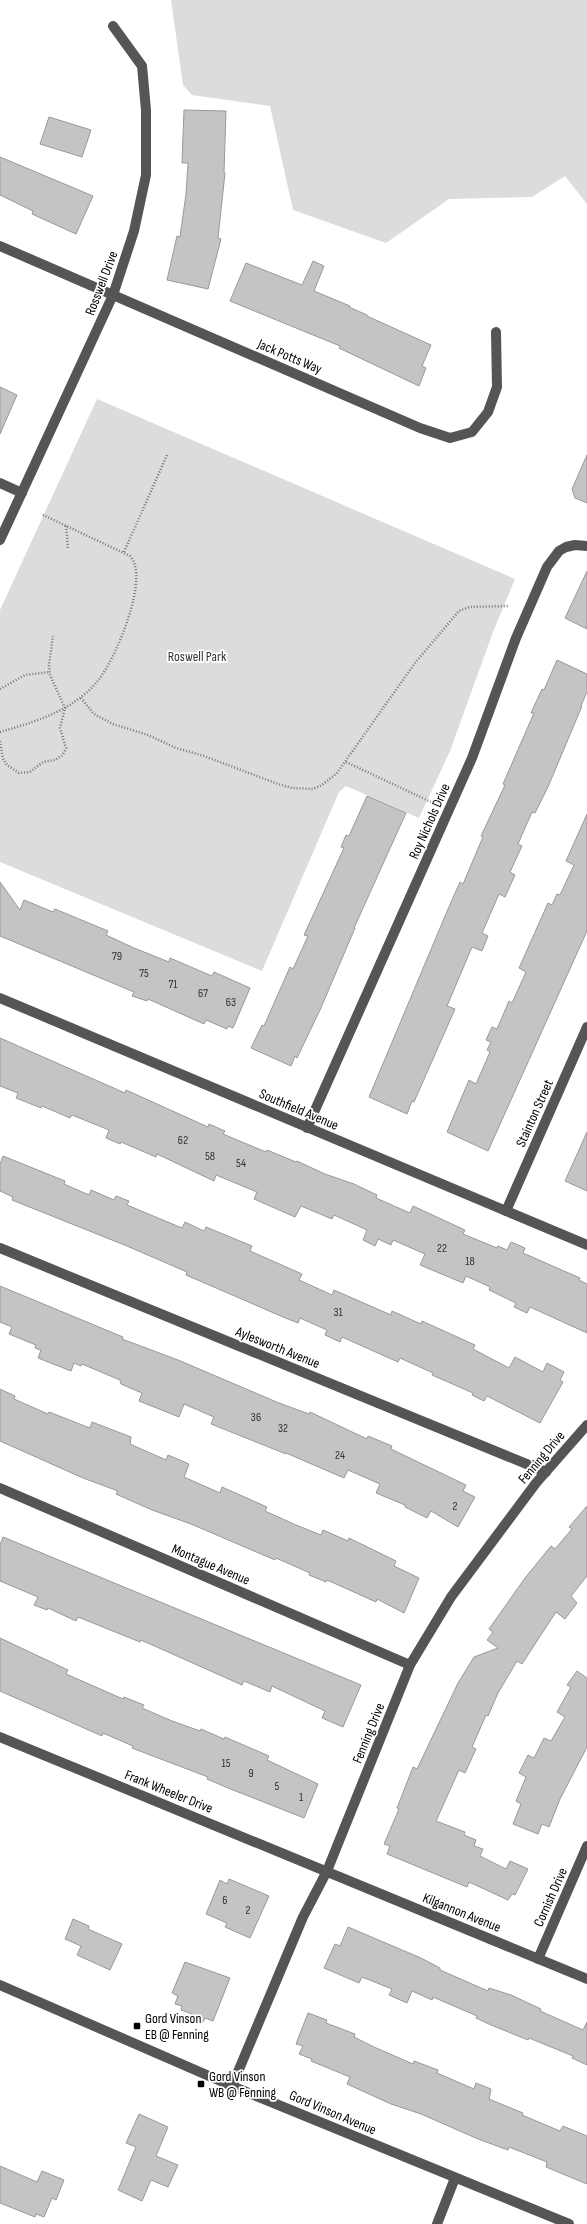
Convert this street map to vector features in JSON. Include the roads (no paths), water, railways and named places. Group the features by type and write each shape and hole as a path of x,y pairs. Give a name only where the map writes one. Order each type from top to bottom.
{"street":[{"name":"Rosswell Drive","path":"0,540 113,296 134,232 146,175 146,110 142,66 114,26"},
{"name":"Jack Potts Way","path":"0,246 420,428 450,438 472,432 488,412 497,387 496,332"},
{"path":"0,484 22,493"},
{"name":"Roy Nichols Drive","path":"307,1128 472,758 516,638 547,567 559,551 566,546 587,546"},
{"name":"Southfield Avenue","path":"0,998 587,1245"},
{"name":"Stainton Street","path":"506,1211 587,1027"},
{"name":"Aylesworth Avenue","path":"0,1248 546,1472"},
{"name":"Fenning Drive","path":"232,2086 303,1917 327,1872 410,1665 451,1597 546,1472 587,1425"},
{"name":"Montague Avenue","path":"0,1488 410,1665"},
{"name":"Frank Wheeler Drive","path":"0,1737 327,1872"},
{"name":"Cornish Drive","path":"538,1959 587,1846"},
{"name":"Kilgannon Avenue","path":"327,1872 587,1979"},
{"name":"Gord Vinson Avenue","path":"0,1985 232,2086 569,2224"},
{"path":"437,2224 455,2178"}],"place":[{"name":"Gord Vinson EB @ Fenning","path":"137,2026"},
{"name":"Gord Vinson WB @ Fenning","path":"201,2084"}],"park label":[{"name":"Roswell Park","path":"197,656"}]}
